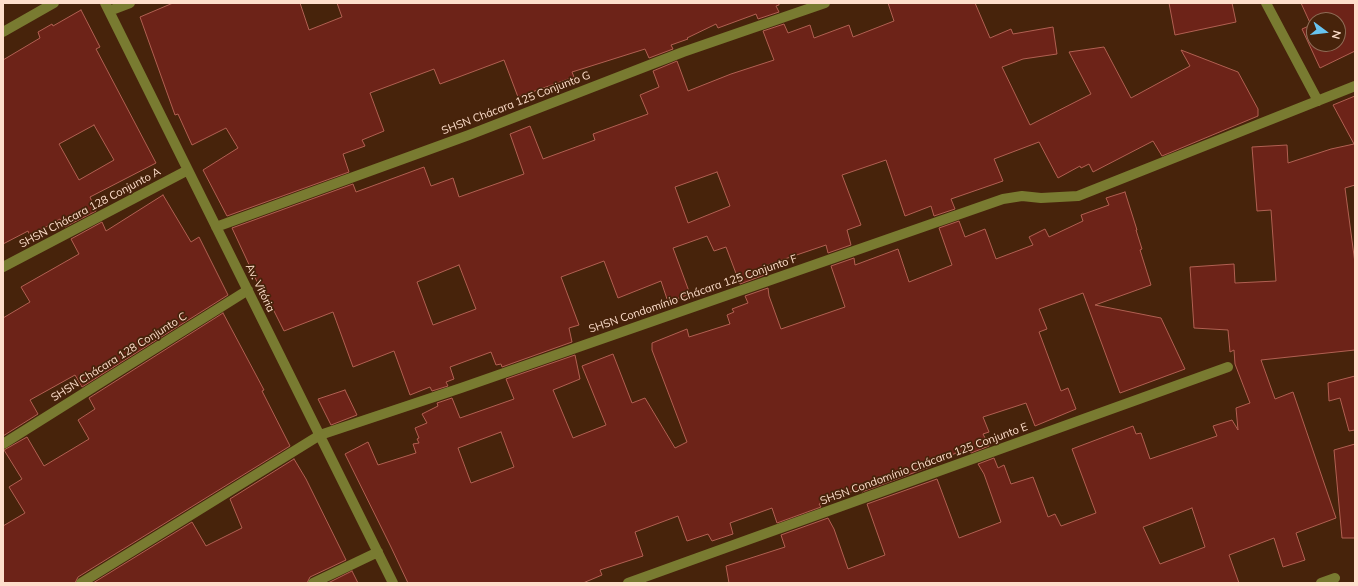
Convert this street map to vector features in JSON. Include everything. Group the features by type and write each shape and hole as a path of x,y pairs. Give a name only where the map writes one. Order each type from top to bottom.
{"street":[{"path":"3,32 54,3"},
{"path":"107,7 130,3"},
{"name":"SHSN Chácara 125 Conjunto G","path":"216,227 469,135 682,52 824,3"},
{"path":"1266,3 1318,101"},
{"name":"Av. Vitória","path":"107,7 393,583"},
{"name":"SHSN Condomínio Chácara 125 Conjunto F","path":"81,583 320,436 1003,199 1022,196 1041,198 1078,196 1355,86"},
{"name":"SHSN Chácara 128 Conjunto A","path":"3,266 188,170"},
{"name":"SHSN Chácara 128 Conjunto C","path":"3,444 248,290"},
{"name":"SHSN Condomínio Chácara 125 Conjunto E","path":"628,583 1228,367"},
{"path":"313,583 378,552"},
{"path":"1321,583 1334,578"}],"building":[{"path":"173,3 300,3 309,30 342,17 337,3 779,3 779,5 776,6 779,12 758,19 756,14 718,28 716,24 687,38 688,39 671,45 673,49 649,58 645,49 572,72 574,77 518,97 504,60 440,84 434,69 370,93 384,131 362,140 365,146 343,154 349,172 227,216 203,170 238,148 226,128 192,145 178,114 175,115 140,17"},
{"path":"888,3 975,3 990,38 1011,29 1013,34 1053,27 1057,54 1023,59 1002,67 1030,125 1091,94 1069,52 1104,47 1131,98 1190,66 1181,50 1238,72 1258,109 1258,116 1162,156 1153,141 1093,172 1089,164 1081,168 1080,166 1058,178 1039,142 994,159 1003,181 951,199 955,209 934,216 931,206 905,216 886,160 842,175 861,225 847,230 851,245 828,253 826,245 767,265 767,274 740,284 726,247 714,251 707,236 673,248 690,294 668,302 661,281 618,298 604,261 561,277 579,325 569,328 572,342 502,367 501,364 496,365 491,352 450,367 454,379 446,382 448,386 432,391 430,387 410,395 394,351 353,367 333,312 284,331 261,285 259,286 232,228 353,184 356,192 424,167 431,186 453,178 459,197 524,174 510,134 530,126 543,159 595,140 593,134 648,114 640,95 659,87 653,71 677,61 688,91 731,74 774,60 763,31 784,24 788,33 810,25 814,38 849,25 853,37 894,21","holes":["717,172 730,206 688,223 675,187","459,265 476,309 433,325 417,282"]},
{"path":"1169,3 1232,3 1236,22 1175,35"},
{"path":"1301,3 1355,3 1355,51 1320,68 1313,52 1346,52 1346,12 1306,12 1306,14"},
{"path":"81,10 100,47 96,49 156,163 90,197 96,211 65,227 60,219 30,236 28,231 3,244 3,60 40,38 38,32 52,24 53,26","holes":["94,125 114,160 79,180 59,144"]},
{"path":"1306,27 1306,38 1302,29"},
{"path":"1355,96 1355,185 1345,188 1355,263 1355,350 1261,360 1275,399 1293,392 1336,518 1296,533 1305,560 1283,567 1274,538 1229,555 1239,583 729,583 726,566 785,547 781,535 828,518 834,529 848,569 885,555 867,504 937,479 959,538 1001,522 984,474 978,464 994,458 998,468 1004,465 1011,484 1033,477 1048,517 1055,514 1061,526 1096,513 1072,449 1133,426 1136,434 1141,433 1150,459 1217,436 1213,426 1232,420 1238,430 1236,408 1250,403 1235,364 1234,350 1230,352 1228,330 1194,328 1190,267 1234,264 1235,283 1276,281 1271,210 1257,211 1252,147 1287,145 1288,163 1331,149 1354,144 1333,105","holes":["1192,508 1205,547 1160,564 1143,527"]},
{"path":"1125,192 1137,230 1142,249 1140,250 1151,285 1095,305 1161,318 1185,369 1120,393 1083,293 1039,309 1047,329 1039,332 1061,391 1068,388 1076,409 1035,426 1026,403 983,417 989,432 983,434 989,446 971,453 968,449 931,462 932,466 862,492 861,488 819,504 821,507 777,523 772,508 730,523 733,534 712,541 708,534 687,541 678,516 635,532 643,556 600,570 602,575 583,583 408,583 345,454 368,442 378,465 416,453 413,444 419,443 417,439 419,438 415,428 427,423 422,414 438,406 437,403 452,398 460,418 514,399 506,379 575,355 580,379 553,390 573,438 606,425 582,366 613,354 632,403 645,398 675,448 687,442 652,350 652,343 687,329 689,337 730,324 727,315 734,312 732,309 748,303 745,296 768,288 769,296 781,329 845,307 831,266 854,258 855,265 898,249 909,282 952,265 939,228 959,221 965,237 985,229 996,259 1033,245 1029,237 1045,229 1049,237 1083,221 1081,215 1109,205 1106,198","holes":["501,432 514,467 471,483 458,448"]},
{"path":"163,195 191,242 199,237 228,295 82,387 75,375 30,400 38,414 3,436 3,318 30,302 21,287 79,254 71,239 102,222 106,231"},
{"path":"223,313 264,390 262,391 290,446 78,577 75,583 3,583 3,526 25,513 9,487 22,479 4,450 27,437 44,466 89,439 78,420 95,409 89,398"},
{"path":"1355,376 1355,430 1349,431 1340,398 1329,401 1328,383"},
{"path":"345,390 357,415 331,425 318,399"},
{"path":"1355,444 1355,538 1342,538 1334,450"},
{"path":"294,459 306,479 346,560 310,577 307,583 93,583 192,522 206,546 242,528 230,499"},
{"path":"352,571 358,583 328,583"}]}
